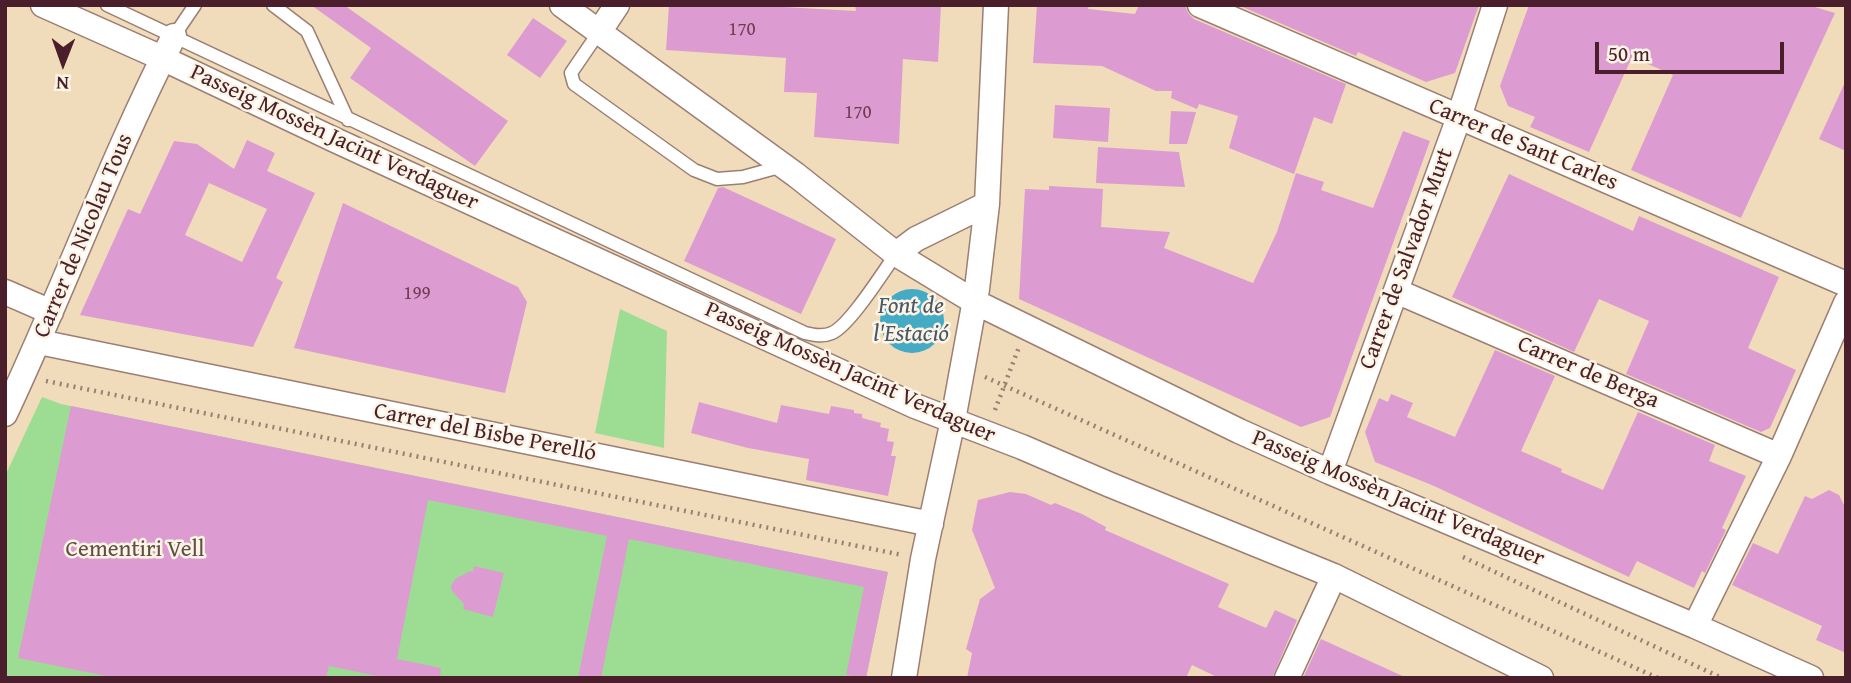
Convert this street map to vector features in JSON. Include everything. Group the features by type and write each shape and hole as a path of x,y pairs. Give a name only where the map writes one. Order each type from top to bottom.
{"street":[{"name":"Passeig Mossèn Jacint Verdaguer","path":"43,5 163,58 343,131 915,406 1334,576 1541,678"},
{"name":"Passeig Mossèn Jacint Verdaguer","path":"562,5 783,166 896,254 975,302 1239,431 1330,472 1695,626 1811,678"},
{"path":"598,32 617,5"},
{"path":"904,678 923,559 975,302 987,204 996,5"},
{"name":"Carrer de Sant Carles","path":"1200,5 1846,284"},
{"name":"Carrer de Salvador Murt","path":"1330,472 1459,117 1495,5"},
{"name":"Passeig Mossèn Jacint Verdaguer","path":"163,58 174,36"},
{"name":"Carrer de Nicolau Tous","path":"5,414 163,58"},
{"path":"896,254 916,239 987,204"},
{"name":"Carrer de Berga","path":"1396,291 1779,456"},
{"path":"5,292 51,312"},
{"path":"1695,626 1779,456 1846,303"},
{"name":"Carrer del Bisbe Perelló","path":"39,342 930,524"},
{"path":"1287,678 1334,576"}],"lane":[{"path":"107,5 174,36 195,5"},
{"path":"273,5 307,31 343,131"},
{"path":"598,32 571,73 574,83 694,170 717,179 743,177 783,166"},
{"name":"Passeig Mossèn Jacint Verdaguer","path":"174,36 343,131 789,327 819,336 834,333 845,323 896,254"}],"path":[{"path":"998,418 994,408 1027,327"},
{"path":"963,367 1658,678"},
{"path":"23,377 923,559"}],"green space":[{"path":"620,309 667,331 664,448 595,433"},
{"name":"Cementiri Vell","path":"42,397 61,404 888,572 866,678 5,678 5,476"}],"water":[{"name":"Font de l'Estació","path":"912,289 924,291 935,298 942,309 942,333 935,344 924,351 912,353 900,351 889,344 882,333 880,321 882,309 889,298 900,291"}],"building":[{"path":"311,5 344,5 508,121 475,166 350,78 371,48"},
{"path":"669,5 747,5 856,11 855,5 941,5 938,62 903,59 899,144 814,137 817,93 784,92 786,58 666,50"},
{"path":"1037,5 1089,5 1088,9 1135,14 1139,5 1185,5 1194,19 1346,84 1332,124 1314,117 1294,174 1229,148 1238,116 1199,104 1197,109 1171,98 1172,91 1156,91 1102,66 1033,63"},
{"path":"1238,5 1479,5 1455,73 1426,82 1358,52 1356,56"},
{"path":"1529,5 1808,5 1835,13 1741,218 1631,170 1673,75 1632,57 1589,152 1530,127 1535,117 1508,106 1500,86"},
{"path":"533,18 567,41 540,78 507,55"},
{"path":"1846,80 1846,151 1819,139"},
{"path":"1055,105 1110,108 1108,142 1053,138"},
{"path":"1171,111 1196,112 1187,144 1169,144"},
{"path":"1403,131 1430,141 1330,417 1301,427 1019,299 1025,189 1049,190 1049,186 1103,189 1101,227 1170,232 1164,248 1253,283 1277,232 1296,173 1324,182 1321,190 1373,208"},
{"path":"247,140 275,153 267,171 315,193 276,278 283,282 253,347 80,315 128,209 140,214 174,141 197,144 234,169","holes":["209,183 267,209 242,262 185,235"]},
{"path":"1098,147 1179,152 1185,187 1096,183"},
{"path":"1509,174 1633,231 1639,216 1779,277 1748,348 1796,370 1770,428 1761,432 1626,374 1649,321 1599,299 1574,352 1452,297"},
{"path":"723,187 836,239 801,314 684,261 718,188"},
{"path":"343,203 518,287 527,302 505,393 294,348"},
{"path":"1495,350 1555,376 1521,451 1562,469 1561,472 1603,490 1638,412 1715,445 1709,461 1746,476 1722,528 1726,530 1705,573 1702,571 1694,588 1637,561 1629,577 1434,486 1375,462 1365,432 1379,398 1388,402 1391,394 1413,403 1407,417 1455,437"},
{"path":"699,402 777,423 781,405 829,414 831,406 854,410 854,413 862,414 862,418 881,423 880,427 889,429 887,441 894,442 891,456 896,456 888,496 806,480 809,459 748,448 691,433"},
{"name":"Cementiri Vell","path":"71,406 888,572 866,678 846,675 864,587 629,539 601,678 578,678 607,536 428,500 397,659 441,668 440,678 386,678 329,666 326,678 116,678 18,658"},
{"path":"1829,490 1839,495 1846,509 1846,653 1816,640 1822,626 1732,585 1753,543 1778,554 1805,496 1812,499"},
{"path":"1010,492 1026,494 1082,514 1106,527 1105,530 1229,584 1218,607 1266,628 1275,610 1297,620 1272,678 1219,678 1192,665 1186,678 967,678 972,653 966,649 980,599 995,588 972,530 978,500"},
{"path":"474,566 504,573 493,617 463,609 464,604 452,591 451,586 455,579 473,572"},
{"path":"1321,639 1407,678 1303,678"}]}
